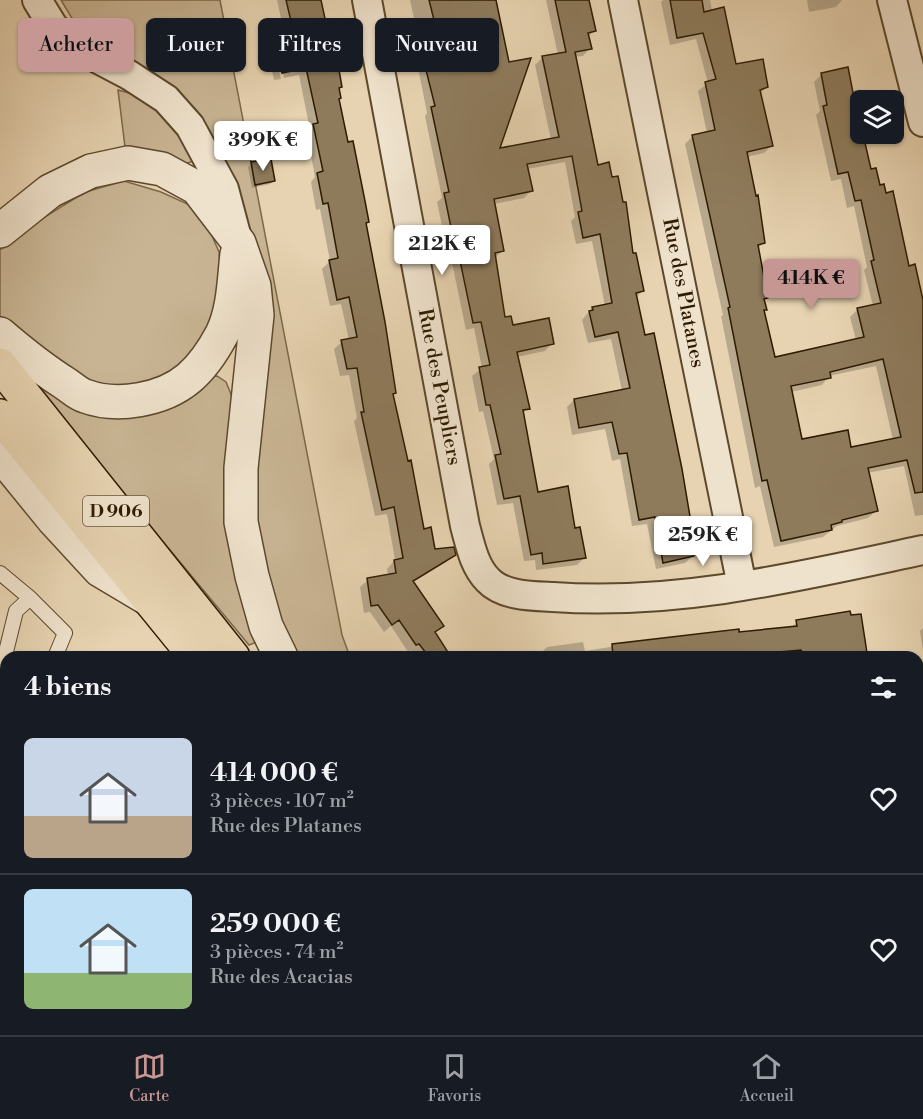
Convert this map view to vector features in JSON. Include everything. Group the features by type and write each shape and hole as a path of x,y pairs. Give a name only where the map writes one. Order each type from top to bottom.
{"main road":[{"name":"D 906","path":"0,365 228,651"},
{"name":"D 906","path":"0,416 190,651"}],"street":[{"path":"37,0 53,26 72,45 129,75 166,99 190,126 224,189 254,286 257,315 241,468 241,522 252,576 266,626 278,651"},
{"name":"Rue des Peupliers","path":"367,0 465,526 476,561 488,581 506,591 532,596 586,600 627,599 742,586"},
{"name":"Rue des Platanes","path":"623,0 742,586"},
{"path":"892,0 923,122"},
{"path":"0,231 50,191 91,171 128,163 162,169 197,188 239,243 231,310 222,334 202,364 190,377 167,391 143,399 115,402 84,396 33,363 0,334"},
{"path":"0,454 53,519 100,570 151,601"},
{"path":"742,586 777,581 923,550"}],"lane":[{"path":"3,580 30,598 65,633 58,651"},
{"path":"6,651 16,610 30,598"}],"shaded area":[{"path":"61,0 220,0 223,18 146,18 146,71 134,64 134,18 72,18"},
{"path":"149,72 234,72 342,635 348,651 288,651 252,534 257,245 218,151 196,110 160,78"},
{"path":"118,90 141,96 183,133 196,160 185,164 157,151 125,147"},
{"path":"124,181 161,192 192,206 206,222 219,252 221,277 210,334 164,383 112,388 61,372 18,339 0,316 0,250 30,226 85,192"},
{"path":"17,366 61,393 217,376 226,382 235,404 259,641 249,645"}],"building":[{"path":"286,0 321,0 325,18 290,18"},
{"path":"429,0 496,0 509,62 531,58 500,148 559,137 542,56 566,52 555,0 589,0 596,31 588,33 592,49 575,52 598,165 609,162 612,177 618,176 623,202 626,202 633,253 636,253 644,291 636,293 645,335 654,333 682,469 695,546 693,546 694,556 663,563 655,517 639,520 627,453 619,454 612,422 579,428 574,399 630,388 618,332 595,337 589,311 593,310 592,307 612,303 600,234 583,238 578,212 582,211 572,156 527,164 533,191 494,199 504,251 495,253 505,317 511,316 513,325 549,318 554,344 517,352 530,409 523,410 538,492 568,486 575,528 580,527 586,558 543,564 542,553 531,555 520,496 504,499 495,455 501,454 490,405 486,405 479,367 490,365 481,322 473,323 458,251 456,252 444,193 449,192 431,107 435,106 426,72 499,72 499,18 434,18"},
{"path":"670,0 702,0 704,12 724,7 736,64 763,59 768,87 760,90 773,146 747,152 756,196 758,195 765,243 758,245 768,298 764,299 767,310 764,310 775,357 864,337 857,308 881,303 871,261 874,260 861,200 855,201 848,172 838,174 823,106 827,105 821,73 848,67 852,90 850,90 850,144 865,144 871,169 876,168 880,185 884,184 886,193 893,191 909,266 915,264 923,300 923,492 915,493 907,460 868,468 878,511 842,520 842,522 831,525 832,530 781,541 767,480 762,481 728,308 730,307 692,135 715,130 705,82 716,79 703,33 677,38","holes":["883,359 901,437 851,447 848,430 802,439 791,386 831,378 830,372"]},
{"path":"307,72 339,72 342,87 339,88 341,98 339,99 348,142 353,141 369,222 366,223 396,393 393,394 408,461 411,460 424,529 431,527 435,549 454,547 456,555 413,581 444,626 435,632 447,651 424,651 419,644 416,645 399,620 392,625 378,605 371,606 367,578 396,573 394,560 403,558 394,507 382,510 361,412 364,412 357,368 347,369 341,340 357,337 349,297 337,300 329,260 338,258 328,203 323,204 317,173 323,171 313,124 318,123"},
{"path":"271,159 275,181 255,185 251,162"},
{"path":"850,611 851,615 861,614 867,651 613,651 612,644 739,629 739,632 797,626 796,620"}]}
